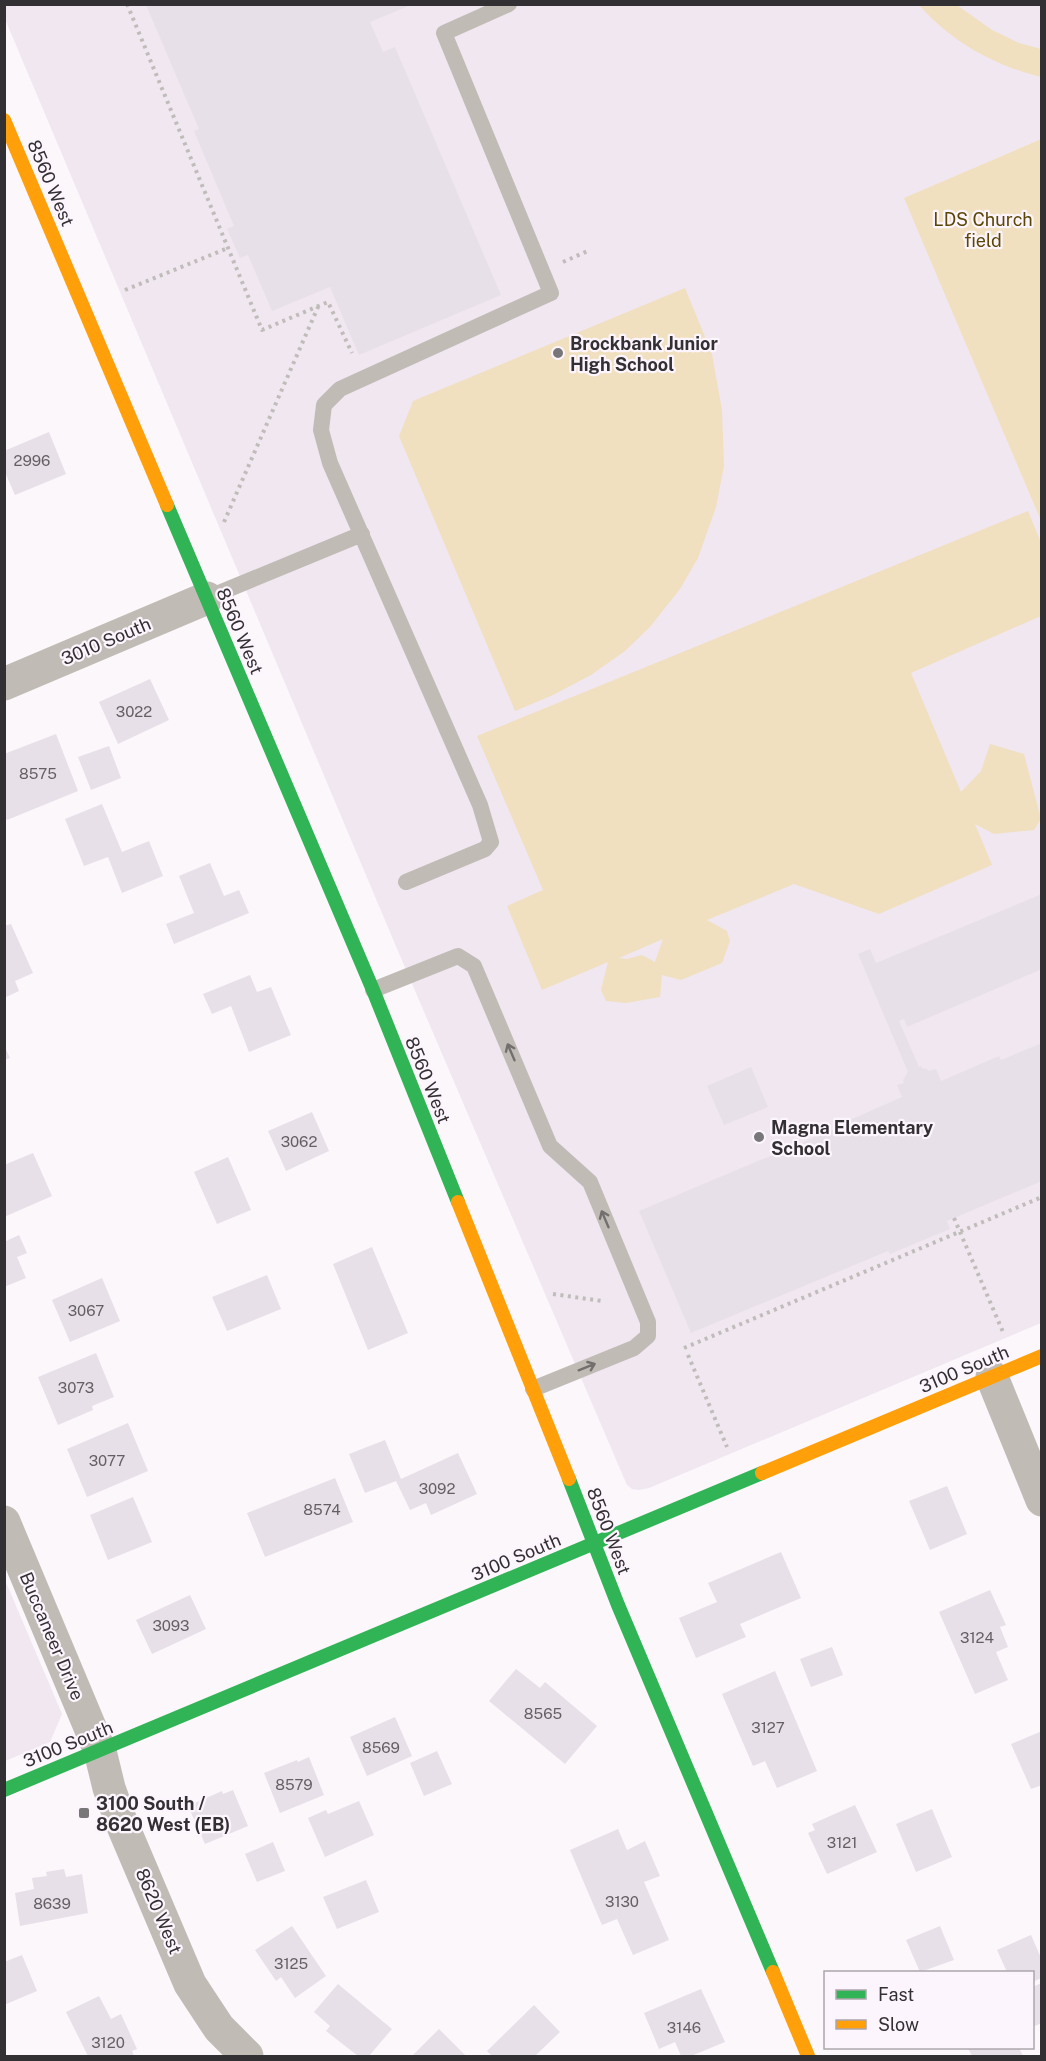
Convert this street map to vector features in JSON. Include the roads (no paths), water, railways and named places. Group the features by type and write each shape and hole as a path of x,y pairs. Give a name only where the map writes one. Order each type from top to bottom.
{"street":[{"name":"8560 West","path":"4,120 373,990 618,1605 808,2056"},
{"name":"3010 South","path":"4,684 207,598"},
{"name":"3100 South","path":"4,1790 1041,1356"},
{"path":"992,1377 1041,1500"},
{"name":"Buccaneer Drive","path":"4,1522 100,1751"},
{"name":"8620 West","path":"100,1751 109,1788 122,1824 190,1984 219,2028 247,2056"}],"lane":[{"path":"406,882 485,849 491,842 489,830 330,463 321,430 324,405 340,389 551,293 444,33 509,4"},
{"path":"207,598 362,534"},
{"path":"373,990 458,956 474,966 550,1146 590,1182 648,1322 648,1336 634,1348 533,1389"}],"place":[{"name":"Brockbank Junior High School","path":"558,353"},
{"name":"Magna Elementary School","path":"759,1137"},
{"name":"3100 South / 8620 West (EB)","path":"84,1813"}],"park label":[{"name":"LDS Church field","path":"983,229"}]}
